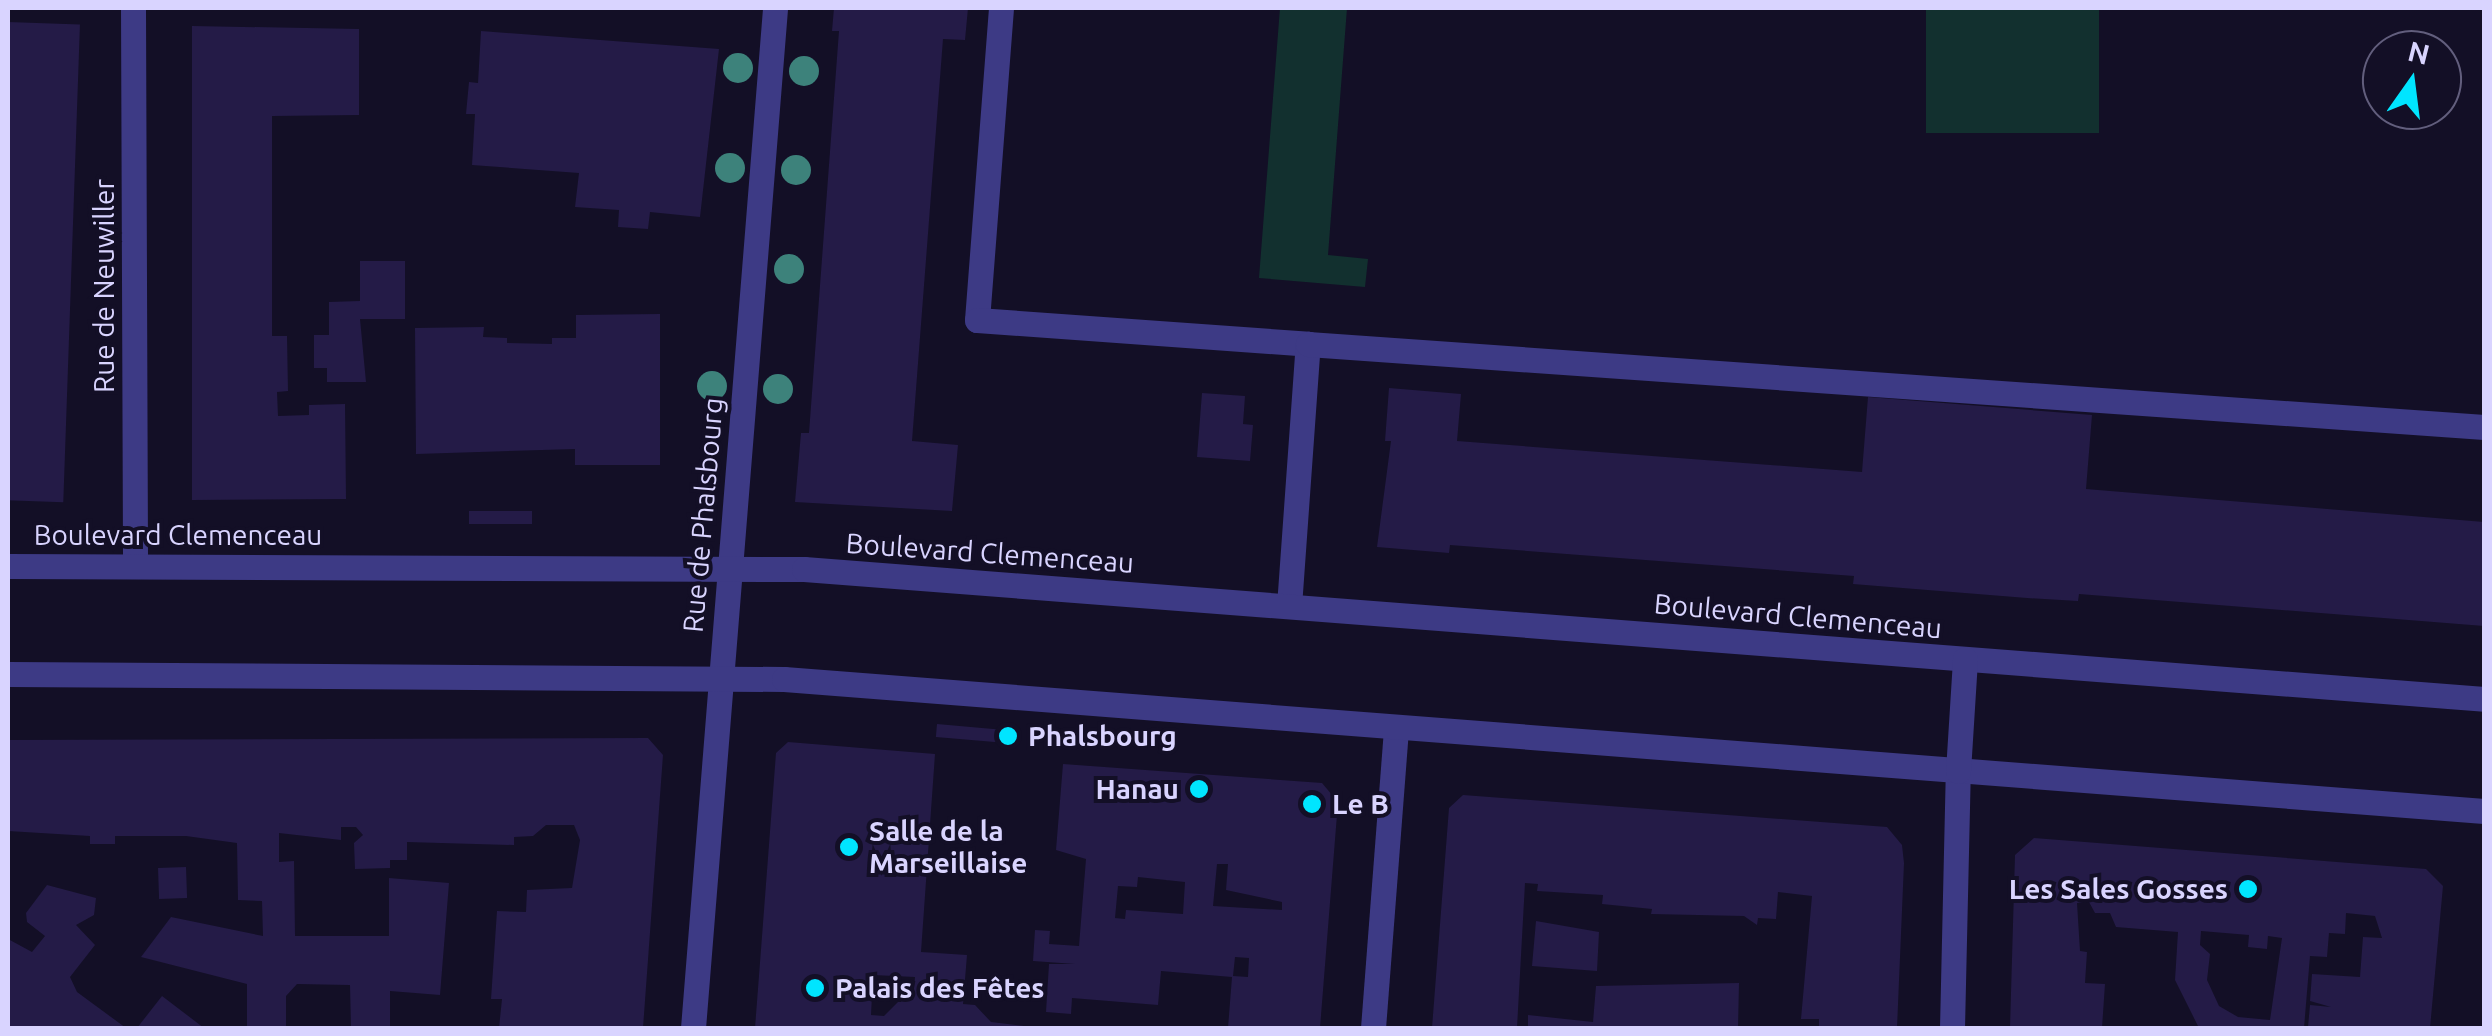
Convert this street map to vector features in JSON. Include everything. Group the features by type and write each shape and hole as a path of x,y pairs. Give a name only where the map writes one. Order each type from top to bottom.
{"street":[{"name":"Rue de Neuwiller","path":"133,8 135,565"},
{"name":"Rue de Phalsbourg","path":"693,1028 717,676 733,566 775,8"},
{"path":"1001,8 977,320 2484,427"},
{"path":"1289,606 1308,344"},
{"name":"Boulevard Clemenceau","path":"8,566 733,566 2484,699"},
{"name":"Boulevard Clemenceau","path":"1952,1028 1958,771 1965,659"},
{"path":"8,674 717,676 2484,811"},
{"path":"1373,1028 1396,727"}],"green space":[{"path":"1280,8 1347,8 1328,255 1368,259 1365,287 1259,278"},
{"path":"1926,8 2099,8 2099,133 1926,133"}],"building":[{"path":"834,8 968,8 965,40 943,39 912,441 958,445 952,511 795,502 801,433 809,433 839,31 832,31"},
{"path":"8,22 80,25 63,502 8,500"},
{"path":"192,26 359,29 359,115 272,116 272,336 287,336 288,391 277,392 278,416 309,415 309,405 345,404 346,499 192,500"},
{"path":"481,31 719,49 700,217 650,212 648,229 618,227 619,210 575,207 579,173 472,165 475,114 466,114 469,82 478,83"},
{"path":"360,261 405,261 405,319 360,319 366,382 327,382 327,368 314,368 314,335 329,335 329,302 360,301"},
{"path":"660,314 660,465 575,465 575,449 416,454 415,328 484,327 483,337 507,338 507,343 552,344 552,338 576,338 576,315"},
{"path":"1389,388 1461,394 1457,441 1862,472 1868,397 2092,415 2086,489 2484,522 2484,626 2079,594 2078,601 2027,598 1853,584 1854,576 1450,545 1449,553 1377,547 1391,441 1385,441"},
{"path":"1202,393 1245,396 1243,424 1253,425 1250,461 1197,457"},
{"path":"469,511 532,511 532,524 469,524"},
{"path":"937,724 999,729 998,742 936,737"},
{"path":"648,738 663,755 643,1028 499,1028 502,999 491,999 497,911 526,912 527,890 572,888 580,840 574,825 546,825 533,836 514,837 514,845 407,842 407,860 390,860 390,868 355,869 354,843 363,835 356,827 341,827 341,840 279,833 279,862 294,861 295,936 389,936 389,878 449,883 440,995 390,991 390,1028 351,1028 350,985 297,984 286,996 286,1028 247,1028 247,984 141,957 171,917 263,936 262,901 238,900 237,843 186,836 115,836 115,844 90,844 90,836 8,831 8,740"},
{"name":"Salle de la Marseillaise","path":"788,742 935,754 921,952 967,955 963,1004 975,1005 991,1022 1040,1028 755,1028 776,753","holes":["873,975 915,977 913,1000 901,999 884,1016 871,1015"]},
{"path":"1063,764 1322,783 1338,802 1320,1028 1228,1028 1232,977 1161,971 1158,1005 1072,998 1071,1014 1046,1012 1049,964 1075,964 1033,961 1035,930 1050,931 1049,944 1079,946 1086,859 1056,850","holes":["1217,864 1228,864 1226,890 1282,902 1282,910 1213,906","1138,877 1185,882 1183,914 1126,910 1125,919 1115,918 1118,886 1137,887","1235,957 1249,958 1248,977 1233,976"]},
{"path":"1463,795 1887,827 1902,845 1904,863 1897,1028 1819,1028 1819,1019 1801,1019 1812,896 1778,892 1776,919 1758,918 1757,925 1744,916 1651,914 1652,909 1602,904 1603,895 1537,891 1538,884 1525,883 1517,1028 1432,1028 1449,808"},
{"path":"2034,838 2426,869 2443,886 2430,1028 2308,1027 2310,1005 2331,1007 2310,1001 2312,974 2360,977 2363,937 2382,938 2375,916 2346,913 2345,934 2329,933 2327,957 2310,956 2304,1028 2199,1028 2175,980 2178,932 2116,927 2110,913 2095,913 2089,902 2077,903 2080,951 2087,952 2085,983 2105,984 2102,1028 2010,1028 2015,855","holes":["2201,931 2249,935 2248,947 2267,949 2268,936 2282,938 2270,1020 2238,1017 2219,1006 2207,980 2210,954 2200,945"]},
{"path":"186,867 187,898 159,899 158,868"},
{"path":"47,885 96,898 94,915 76,925 95,945 70,977 77,992 126,1028 8,1028 8,939 32,952 45,936 27,922 26,913"},
{"path":"1536,921 1599,932 1597,971 1532,966"},
{"path":"1739,983 1738,1028 1528,1028 1528,1015 1593,1022 1596,986"},
{"path":"162,996 204,1028 137,1028"}],"place":[{"name":"Phalsbourg","path":"1008,736"},
{"name":"Hanau","path":"1199,789"},
{"name":"Le B","path":"1312,804"},
{"name":"Salle de la Marseillaise","path":"849,847"},
{"name":"Les Sales Gosses","path":"2248,889"},
{"name":"Palais des Fêtes","path":"815,988"}]}
